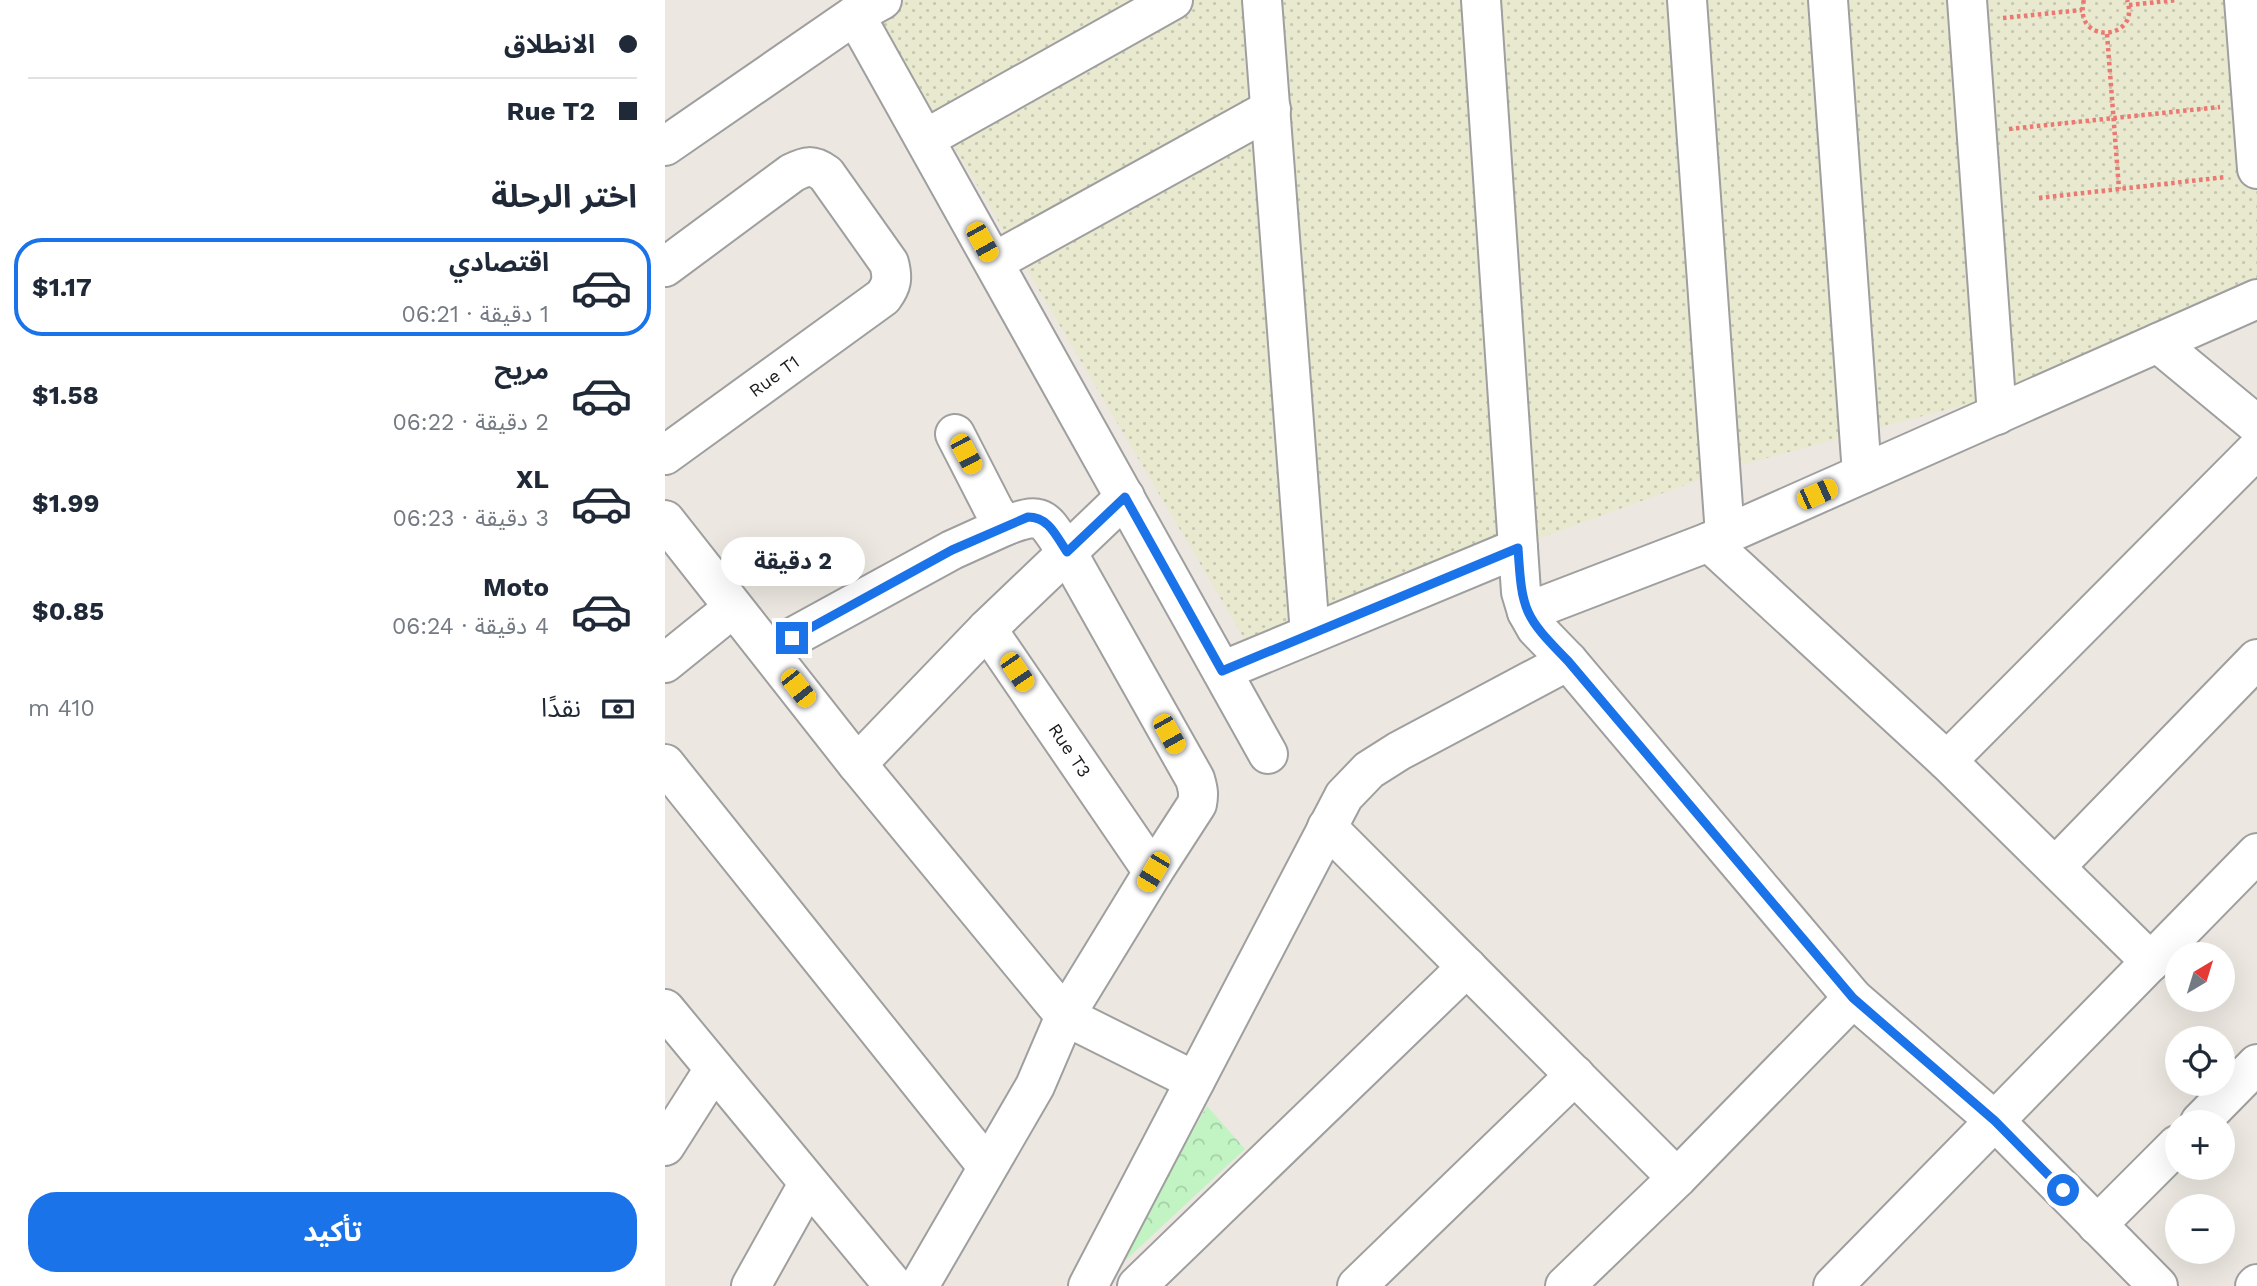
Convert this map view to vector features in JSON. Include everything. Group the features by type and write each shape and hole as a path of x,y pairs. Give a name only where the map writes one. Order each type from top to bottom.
{"street":[{"path":"925,139 1173,0"},
{"path":"1262,0 1310,634"},
{"path":"1481,0 1521,592 1527,612 1536,628 1568,661 1853,998 1995,1121 2158,1286"},
{"path":"1687,0 1717,538 2151,962"},
{"path":"1828,0 1862,474"},
{"path":"2243,173 2252,103 2244,0"},
{"path":"665,146 869,7 925,139 1268,754"},
{"path":"1967,11 1997,415"},
{"path":"993,262 1271,109"},
{"name":"Rue T1","path":"665,267 792,173 809,165 826,174 889,263 892,275 891,286 883,297 665,456"},
{"path":"1527,612 1717,538 2257,299"},
{"path":"2158,343 2257,425"},
{"path":"955,434 994,510 993,532"},
{"path":"1947,761 2257,449"},
{"path":"857,764 987,629 1125,497"},
{"path":"769,650 952,550 1028,517 1038,517 1045,520 1067,552 1199,790 1197,804 1065,1016 1035,1086 919,1286"},
{"path":"665,520 857,764 1065,1016 1195,1081"},
{"path":"1222,671 1518,548"},
{"path":"665,663 733,608"},
{"name":"Rue T3","path":"987,629 1153,872"},
{"path":"2055,867 2257,659"},
{"path":"1098,1281 1195,1081 1345,796 1369,770 1399,751 1568,661"},
{"path":"665,764 987,1166"},
{"path":"1327,827 1677,1178"},
{"path":"1833,1286 2257,853"},
{"path":"1137,1286 1467,967"},
{"path":"1565,1286 1677,1178 1853,998"},
{"path":"665,1009 894,1286"},
{"path":"2212,1110 2257,1065"},
{"path":"665,1146 714,1069"},
{"path":"1357,1286 1574,1075"},
{"path":"2097,1225 2165,1157"},
{"path":"751,1286 808,1184"}],"path":[{"path":"2084,0 2082,10 2089,27 2107,34 2125,25 2129,15 2128,3 2177,0"},
{"path":"1967,11 2082,10"},
{"path":"2107,34 2119,189"},
{"path":"1976,132 2252,103"},
{"path":"2039,198 2243,173"}],"green space":[{"path":"868,0 2257,0 2257,313 2182,346 1734,467 1248,645"},
{"path":"1207,1106 1245,1149 1113,1272"}],"route":[{"path":"792,638 952,550 1028,517 1045,520 1067,552 1125,497 1222,671 1518,548 1523,602 1536,628 1568,661 1853,998 1995,1121 2063,1190"}]}
